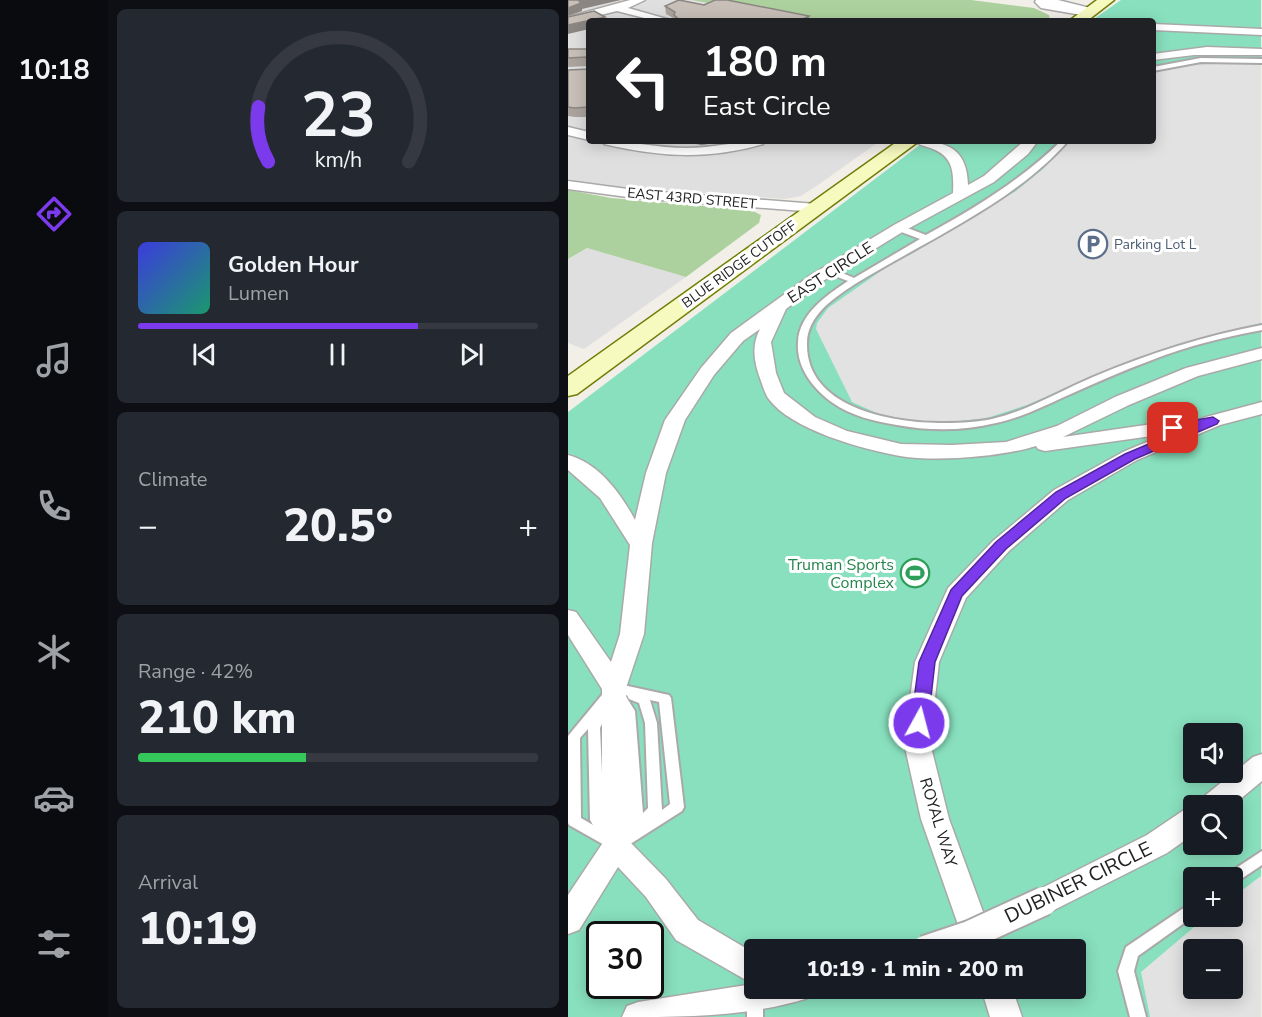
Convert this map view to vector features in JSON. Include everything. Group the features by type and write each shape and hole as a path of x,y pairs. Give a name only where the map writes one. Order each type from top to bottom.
{"main road":[{"path":"1083,17 1107,0"},
{"name":"BLUE RIDGE CUTOFF","path":"568,388 906,144"}],"street":[{"path":"568,20 640,0"},
{"path":"1025,0 1040,2 1045,6 1083,17"},
{"path":"617,8 657,18"},
{"path":"1156,27 1261,32"},
{"path":"1156,57 1219,50 1261,52"},
{"path":"568,131 586,135"},
{"path":"621,144 642,149 681,152 726,149 746,144"},
{"path":"931,144 944,148 954,156 962,172 960,196"},
{"name":"EAST CIRCLE","path":"1029,144 1023,152 989,180 899,228 779,306 762,342 767,373 776,396 808,421 840,435 901,450 952,452 1008,448 1093,440 1213,421"},
{"name":"EAST 43RD STREET","path":"568,184 635,194 816,208"},
{"path":"568,920 616,846 614,688 632,634 641,543 656,473 675,420 707,372 738,337 779,306"},
{"name":"EAST CIRCLE","path":"1008,448 1064,429 1122,401 1192,372 1261,352"},
{"name":"ROYAL WAY","path":"978,939 935,819 917,743 927,662 956,594 1001,546 1061,495 1130,456 1213,421 1261,408"},
{"path":"568,461 587,473 613,499 633,536 641,543"},
{"path":"568,618 614,688"},
{"path":"1225,795 1261,765"},
{"name":"DUBINER CIRCLE","path":"958,939 1044,901 1157,844 1183,826"},
{"path":"616,846 656,888 687,930 744,984"},
{"path":"638,1017 744,997"},
{"path":"1000,999 1006,1017"}],"lane":[{"path":"1156,68 1201,60 1261,61"},
{"path":"1061,144 1044,163 1013,189 926,238 855,281 824,303 809,321 803,340 803,356 808,372 823,390 840,405 866,416 929,426 954,427 987,423 1019,413 1150,357 1261,328"},
{"path":"899,228 926,238"},
{"path":"830,271 855,281"},
{"path":"614,688 574,736 574,821 616,846"},
{"path":"614,688 644,700 651,723 655,810 616,846"},
{"path":"614,688 665,698 677,807 616,846"},
{"path":"1243,871 1261,857"},
{"path":"1138,1017 1126,971 1131,952 1183,915"}],"shaded area":[{"path":"568,0 692,0 785,18 586,18 586,144 876,144 801,196 785,199 596,185 568,179"},
{"name":"Parking Lot L","path":"1224,62 1261,63 1261,323 1134,359 1027,405 987,418 941,423 912,421 881,415 852,402 816,329 817,323 828,308 901,257 1016,191 1043,169 1066,144 1156,144 1156,71 1172,67"},
{"path":"587,248 686,277 584,349 568,343 568,259"},
{"path":"1261,876 1261,1017 1150,1017 1141,972 1194,927 1243,927 1243,890"}],"green space":[{"path":"692,0 971,0 1034,8 1049,15 1050,18 785,18"},
{"name":"Truman Sports Complex","path":"1121,0 1261,0 1261,1017 568,1017 568,412 921,144 1156,144 1156,18 1095,18"},
{"path":"568,190 611,198 751,210 761,215 759,223 686,277 587,248 568,259"}],"building":[{"path":"568,0 585,0 568,8"},
{"path":"679,0 704,5 715,0 727,0 809,16 805,18 678,18 674,15 675,12 665,6"},
{"path":"594,11 605,17 586,18 586,21 568,25 568,17"},
{"path":"568,49 586,49 586,57 568,58"},
{"path":"586,69 586,107 568,107 568,70"}],"place":[{"name":"Parking Lot L","path":"1093,244"},
{"name":"Truman Sports Complex","path":"915,573"}],"route":[{"path":"919,723 927,662 956,594 1001,546 1061,495 1130,456 1213,421 1173,428"}]}
